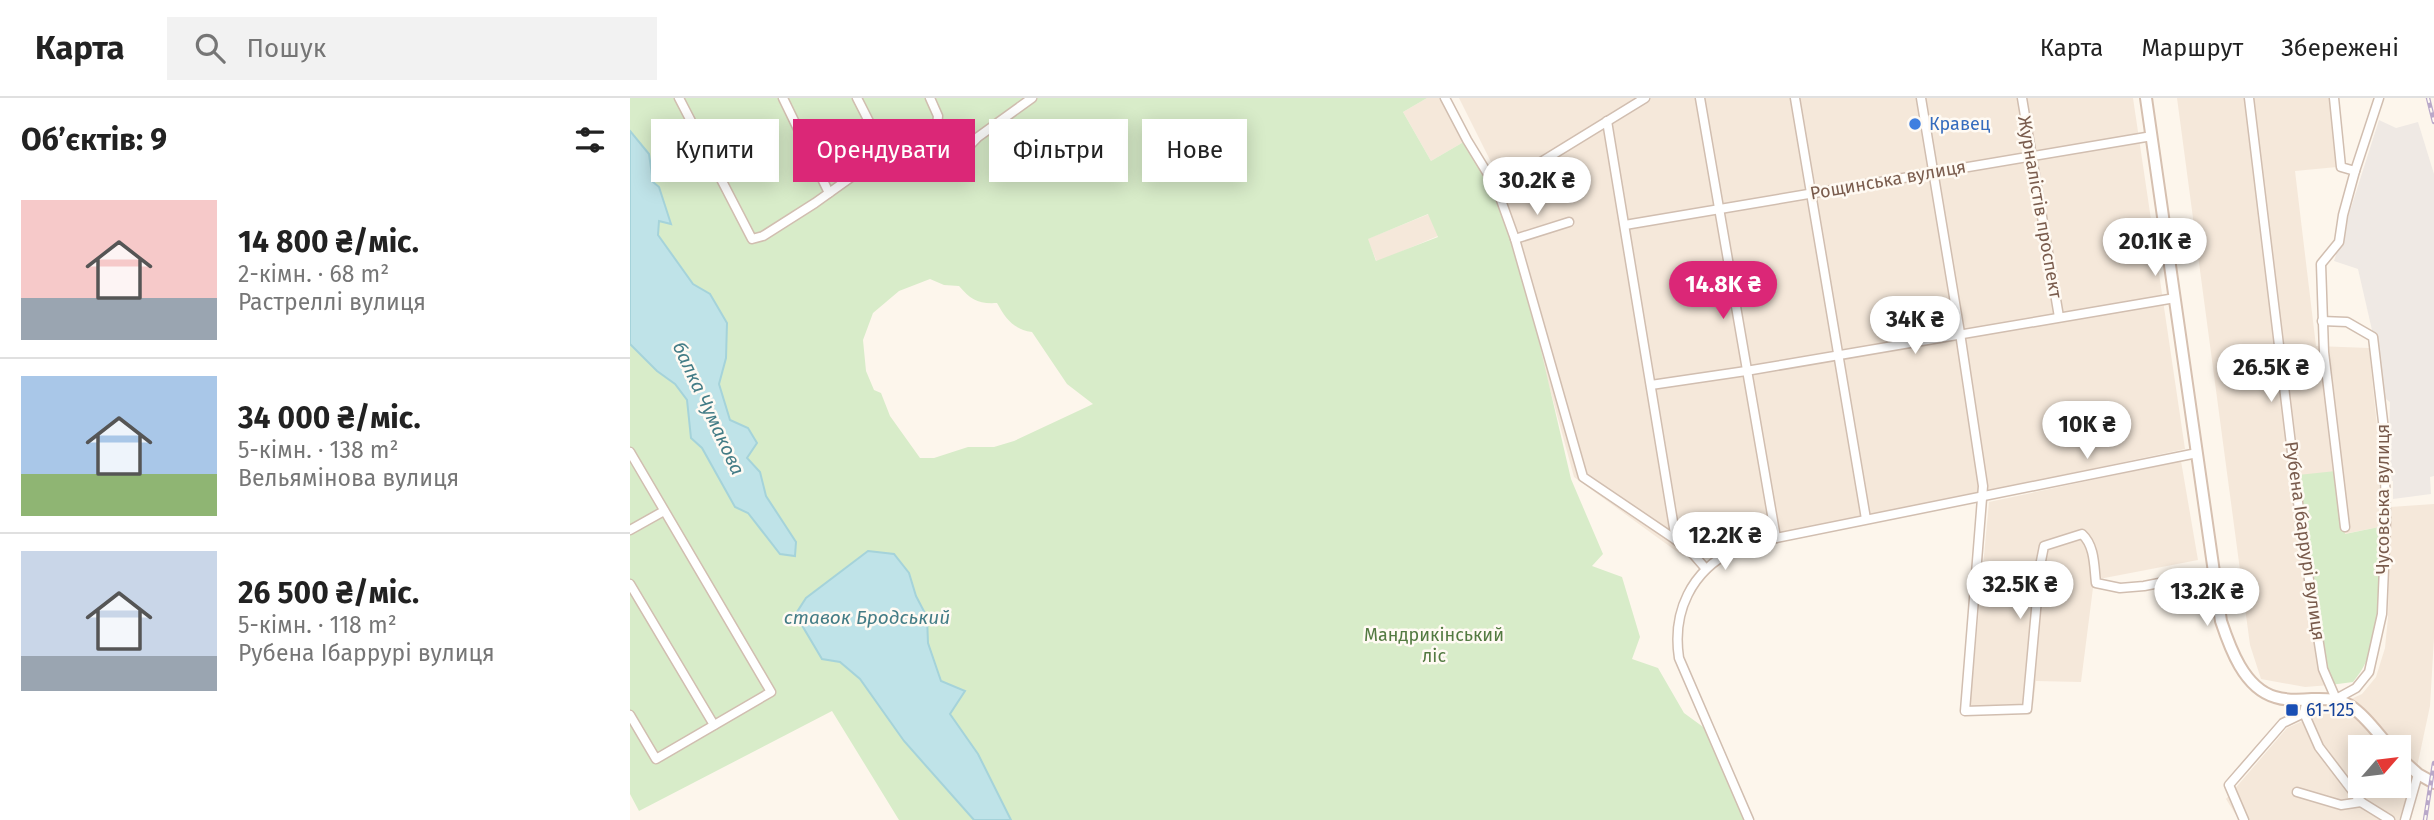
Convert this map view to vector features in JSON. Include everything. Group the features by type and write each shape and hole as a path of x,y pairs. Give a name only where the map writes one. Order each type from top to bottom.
{"main road":[{"path":"2146,98 2221,621 2227,638 2246,675 2261,690 2273,697 2289,700 2336,699 2348,704 2378,735"},
{"path":"2412,769 2434,783"}],"street":[{"path":"679,98 751,239 763,236 845,182"},
{"path":"783,98 830,193"},
{"path":"857,98 868,119"},
{"path":"930,98 938,119"},
{"path":"1497,189 1644,98"},
{"path":"1700,98 1776,538"},
{"path":"1795,98 1866,519"},
{"path":"1921,98 1983,486 1965,711 2027,709 2044,546 2081,534 2088,539 2091,548 2096,583 2120,588 2215,572"},
{"name":"Журналістів проспект","path":"2022,98 2059,317"},
{"name":"Рубена Ібаррурі вулиця","path":"2249,98 2302,535 2323,669 2336,699"},
{"path":"2334,98 2341,167 2355,171"},
{"path":"2345,527 2322,321 2321,264 2339,242 2355,171 2379,98"},
{"path":"975,140 1030,99"},
{"path":"1449,100 1466,140 1497,189 1515,239 1583,477 1676,540 1706,569"},
{"path":"1607,121 1676,540"},
{"name":"Рощинська вулиця","path":"1625,225 2032,154 2152,136"},
{"path":"1515,239 1569,222"},
{"path":"1651,385 2175,298"},
{"name":"Чусовська вулиця","path":"2322,321 2347,322 2373,337 2384,430 2386,521 2382,614 2377,643 2369,672 2356,688 2336,699"},
{"path":"630,452 771,692 656,759 630,715"},
{"path":"1749,820 1679,658 1676,642 1678,622 1687,593 1706,569 1736,548 1776,538 2197,453"},
{"path":"630,530 664,511"},
{"path":"630,584 714,725"},
{"path":"2307,699 2304,713 2319,747 2361,802 2390,820"},
{"path":"2244,820 2229,785 2283,723 2304,713"},
{"path":"2405,820 2418,774"},
{"path":"2297,792 2341,805 2361,802"}],"shaded area":[{"path":"1427,98 1445,98 1467,140 1431,161 1403,112"},
{"path":"1459,98 1637,98 1502,184"},
{"path":"1648,98 2133,98 2185,449 1683,556 1574,477 1497,196"},
{"path":"2177,98 2335,98 2330,99 2337,167 2295,171 2316,346 2369,348 2380,455 2379,527 2344,534 2330,685 2305,687 2261,679 2250,645"},
{"path":"2379,120 2396,128 2418,122 2434,174 2434,476 2430,477 2431,494 2393,499 2393,481 2388,480 2390,402 2383,397 2380,365 2358,269 2334,261"},
{"path":"1429,214 1438,236 1377,262 1367,239"},
{"path":"2181,461 2198,560 2094,580 2081,682 2036,681 2033,705 1970,706 1989,502"},
{"path":"2434,504 2434,638 2430,706 2412,782 2412,735 2348,735 2348,798 2406,798 2399,820 2239,820 2226,799 2287,728 2362,694 2376,677 2385,648 2390,507"}],"green space":[{"name":"Мандрикінський ліс","path":"630,98 1427,98 1403,112 1431,161 1467,140 1486,171 1515,239 1571,479 1603,554 1592,566 1622,577 1640,637 1632,659 1658,668 1684,713 1710,732 1749,820 899,820 832,711 639,811 630,794","holes":["1428,214 1438,237 1376,261 1368,239","930,279 944,285 959,286 971,298 980,302 997,303 1011,322 1032,332 1067,384 1093,404 1014,441 994,447 968,447 934,458 920,458 890,416 881,393 874,390 866,371 863,340 873,313 899,291"]},
{"path":"2336,471 2345,534 2379,527 2380,588 2377,628 2364,666 2353,682 2330,685 2298,475"}],"water":[{"name":"балка Чумакова","path":"630,131 649,154 651,182 659,187 671,224 659,221 658,235 693,284 710,294 727,323 726,358 719,384 730,420 748,428 757,443 747,458 760,472 766,496 796,542 795,556 780,554 748,513 735,507 702,448 691,438 687,400 675,384 657,371 630,344"},
{"name":"ставок Бродський","path":"868,551 894,554 909,573 916,596 927,617 928,643 941,681 965,691 950,714 978,754 1011,820 974,820 904,741 860,679 840,662 822,659 800,622 797,612 806,598"}],"railway":[{"path":"2428,98 2434,122"},
{"path":"2425,820 2434,763"}],"place":[{"name":"Кравец","path":"1915,124"},
{"name":"61-125","path":"2292,710"}]}
